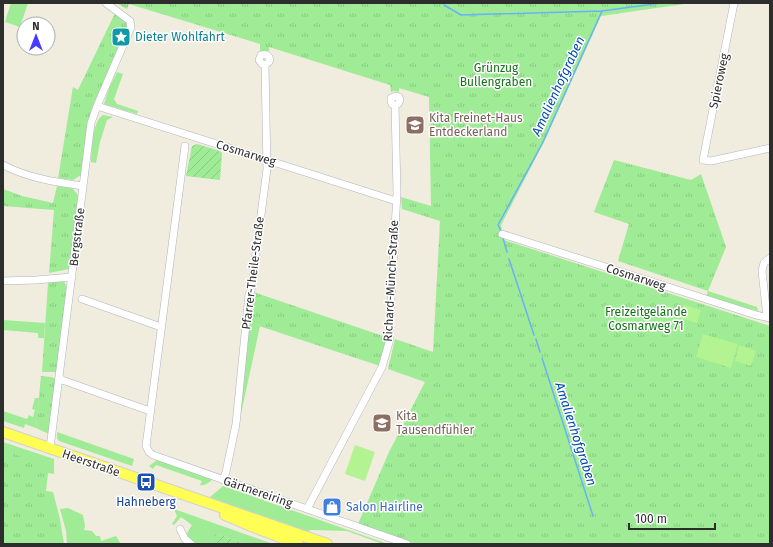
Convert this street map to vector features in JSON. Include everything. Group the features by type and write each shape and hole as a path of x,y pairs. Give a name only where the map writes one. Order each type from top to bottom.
{"main road":[{"name":"Heerstraße","path":"3,432 327,544"},
{"name":"Heerstraße","path":"180,494 251,526 298,544"}],"street":[{"name":"Bergstraße","path":"50,448 91,123 130,32 130,21 106,3"},
{"name":"Spieroweg","path":"734,3 703,160 711,161 770,148"},
{"name":"Pfarrer-Theile-Straße","path":"223,480 236,424 249,294 251,291 267,160 265,65"},
{"name":"Richard-Münch-Straße","path":"307,509 384,365 390,339 396,200 395,105"},
{"name":"Cosmarweg","path":"97,106 396,200"},
{"name":"Gärtnereiring","path":"185,146 150,411 146,446 149,452 153,455 223,480 407,544"},
{"path":"3,165 17,172 41,179 83,186"},
{"name":"Cosmarweg","path":"502,234 756,315 769,317"},
{"path":"769,317 762,271 764,263 770,258"},
{"path":"3,281 72,277"},
{"path":"82,299 161,327"},
{"path":"59,377 62,380 150,411"},
{"path":"180,529 185,539 191,544"}],"green space":[{"path":"11,3 28,3 24,16 16,16 16,26 5,22"},
{"path":"116,3 691,3 601,16 544,142 501,225 504,240 770,326 770,544 415,544 358,524 389,452 425,382 388,369 395,339 433,352 440,221 402,209 401,197 431,206 429,97 399,88 399,92 391,92 390,85 269,47 269,51 260,51 260,44 129,4 127,9"},
{"path":"115,13 126,21 127,30 92,111 81,175 73,180 58,178 73,87 78,90"},
{"path":"117,72 123,74 114,99 117,104 138,111 137,114 104,104 109,88"},
{"path":"103,115 113,117 107,120 100,142 96,163 91,162 92,143 95,130 99,118"},
{"path":"197,144 220,151 222,153 220,180 186,176 192,146"},
{"path":"614,160 691,180 701,174 726,247 708,291 618,261 629,224 594,212"},
{"path":"57,186 72,188 78,195 69,269 49,273 54,210 3,206 3,189 22,196 53,203"},
{"path":"62,281 65,283 67,289 57,372 42,372 48,283"},
{"path":"708,291 757,307 758,311 706,297"},
{"path":"253,292 386,337 388,339 380,366 250,323 248,320 251,293"},
{"path":"684,305 701,310 697,323 680,318"},
{"path":"3,320 45,323 44,338 38,338 38,333 3,330"},
{"path":"250,323 260,326 237,432"},
{"path":"703,334 738,344 731,368 696,357"},
{"path":"739,345 756,351 751,366 735,361"},
{"path":"41,376 56,379 49,434 36,428"},
{"path":"35,398 39,398 36,428 25,424 24,428 3,421 3,411 27,419 29,415 33,417 35,410 32,409"},
{"path":"57,432 134,459 132,466 59,441 57,438"},
{"path":"3,442 54,459 54,474 48,473 46,491 53,492 60,519 64,544 3,544"},
{"path":"355,445 375,452 365,481 345,474"},
{"path":"3,450 48,466 43,514 58,520 55,544 3,544"},
{"path":"157,460 212,480 205,485 200,485 202,481 156,465 153,469 149,466"},
{"path":"223,486 388,544 383,544 347,531 312,530 302,532 209,498"},
{"path":"68,508 83,515 85,526 84,530 92,531 96,536 100,536 101,541 116,536 121,544 67,544 66,531 60,509"},
{"path":"174,509 273,544 246,544 215,533 211,544 196,544 188,537 187,533 192,525 181,517 174,525 172,524 177,516"},
{"path":"215,533 246,544 211,544"}],"waterway":[{"path":"444,5 461,15 602,11 661,3"},
{"name":"Amalienhofgraben","path":"501,231 498,225 543,142 602,11"},
{"name":"Amalienhofgraben","path":"503,238 507,252"},
{"name":"Amalienhofgraben","path":"509,259 534,335"},
{"name":"Amalienhofgraben","path":"536,339 540,352"},
{"name":"Amalienhofgraben","path":"542,358 593,516"}],"place":[{"name":"Dieter Wohlfahrt","path":"121,37"},
{"name":"Kita Freinet-Haus Entdeckerland","path":"415,125"},
{"name":"Kita Tausendfühler","path":"382,423"},
{"name":"Hahneberg","path":"146,482"},
{"name":"Salon Hairline","path":"332,507"}],"park label":[{"name":"Grünzug Bullengraben","path":"496,75"},
{"name":"Freizeitgelände Cosmarweg 71","path":"646,319"}]}
